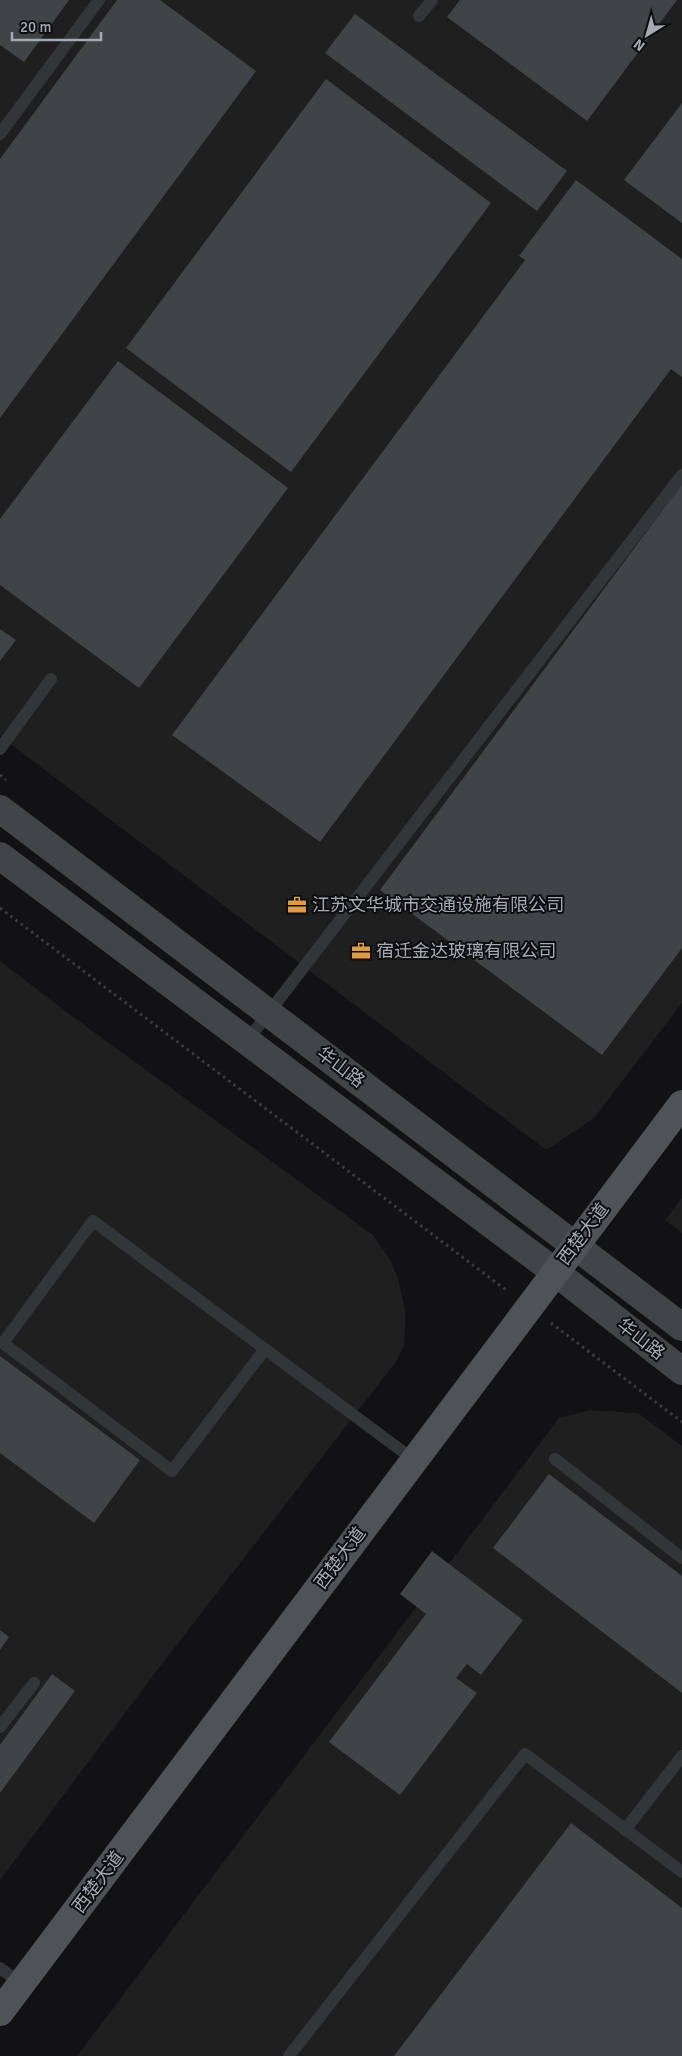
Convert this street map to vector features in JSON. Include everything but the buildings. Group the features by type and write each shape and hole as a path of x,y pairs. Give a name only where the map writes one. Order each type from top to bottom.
{"main road":[{"name":"西楚大道","path":"0,2012 11,1976 414,1460 528,1306 682,1104"}],"street":[{"name":"华山路","path":"0,808 682,1327"},
{"name":"华山路","path":"0,856 554,1272 682,1371"}],"lane":[{"path":"0,134 99,0"},
{"path":"419,16 432,0"},
{"path":"247,1041 682,475"},
{"path":"0,749 51,679"},
{"path":"265,1349 172,1471 2,1343 93,1221 265,1349 414,1460"},
{"path":"555,1459 682,1558"},
{"path":"0,1727 34,1683"},
{"path":"289,2056 524,1754 682,1872"},
{"path":"625,1830 682,1756"}],"path":[{"path":"0,908 682,1422"}],"shaded area":[{"path":"0,0 682,0 682,1003 594,1118 546,1150 0,736"},
{"path":"0,961 68,1013 373,1235 391,1261 398,1279 405,1309 405,1328 404,1346 395,1363 155,1673 0,1880"},
{"path":"682,1198 682,1233 665,1220"},
{"path":"589,1410 638,1413 682,1446 682,2056 77,2056 559,1418"}],"place":[{"name":"江苏文华城市交通设施有限公司","path":"297,905"},
{"name":"宿迁金达玻璃有限公司","path":"361,951"}]}
